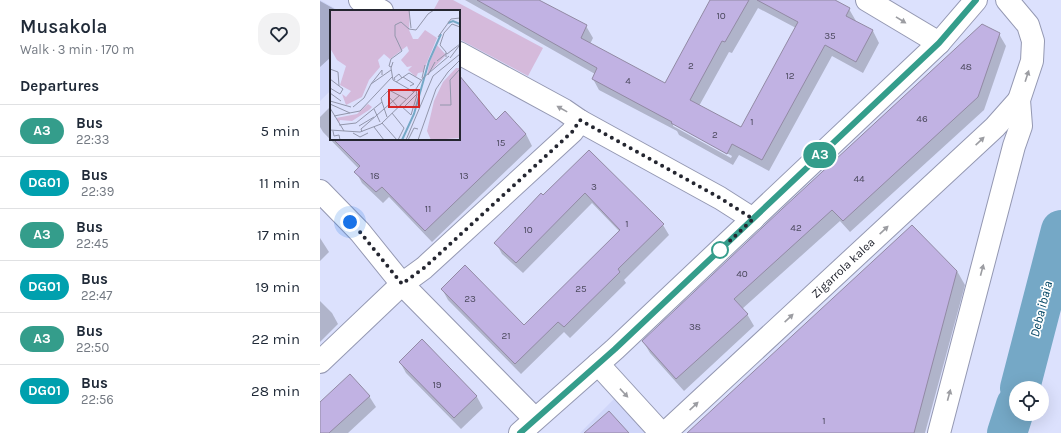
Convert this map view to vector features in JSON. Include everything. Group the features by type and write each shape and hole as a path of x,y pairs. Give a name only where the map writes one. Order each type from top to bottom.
{"street":[{"path":"360,0 380,10"},
{"path":"868,0 939,43"},
{"path":"320,191 360,232 402,284 528,426 598,364 939,43 976,0"},
{"name":"Zigarrola kalea","path":"665,433 996,127 1019,100 1032,61 1033,41 1028,25 1007,0"},
{"path":"460,54 720,198 753,219"},
{"name":"Zigarrola kalea","path":"939,433 1010,160 1021,126 1019,100"},
{"path":"320,362 402,284 424,268 572,132 580,120"},
{"path":"598,364 661,433"}],"shaded area":[{"path":"320,0 338,10 330,10 330,91 320,101"},
{"path":"439,0 453,0 543,48 528,76 460,40 460,10 434,10"},
{"path":"616,397 650,433 580,433"}],"building":[{"path":"477,0 539,0 587,25 581,38 665,83 710,0 749,0 725,42 722,41 690,100 741,127 798,22 757,0 835,0 850,8 846,16 873,30 856,62 825,45 762,160 732,144 727,154 671,123 672,122 592,79 597,68"},
{"path":"982,24 1000,33 978,97 843,221 832,210 734,299 748,314 676,379 642,341"},
{"path":"460,76 496,120 505,111 526,134 425,231 382,187 376,192 354,172 360,166 334,140 460,140"},
{"path":"589,150 664,224 618,269 620,272 564,327 558,322 515,364 441,289 465,265 524,325 620,230 585,193 516,263 494,243 541,193 543,195"},
{"path":"912,225 957,271 914,433 687,433"},
{"path":"422,339 477,396 454,418 399,362"},
{"path":"350,374 370,396 329,433 320,433 320,402"},
{"path":"609,411 629,433 584,433"}],"waterway":[{"name":"Deba ibaia","path":"1022,381 1061,230"},
{"name":"Deba ibaia","path":"1007,433 1011,421"}],"bus line":[{"name":"A3","path":"520,433 615,349 939,43 976,0"}],"route":[{"path":"350,222 360,232 402,284 424,268 572,132 580,120 720,198 753,219 717,253 720,250"}]}
